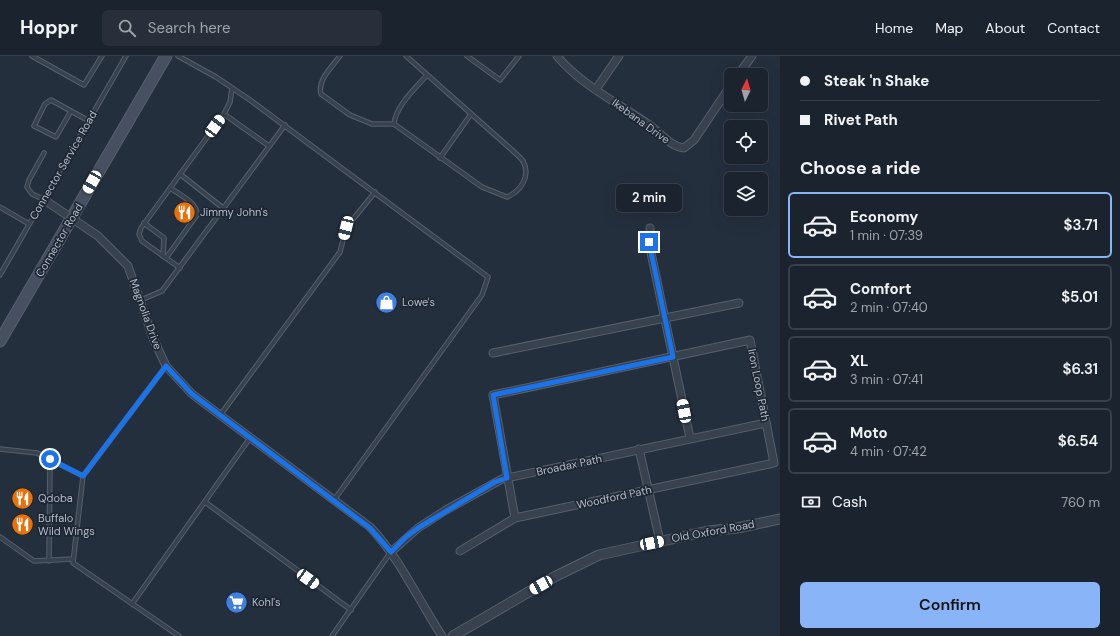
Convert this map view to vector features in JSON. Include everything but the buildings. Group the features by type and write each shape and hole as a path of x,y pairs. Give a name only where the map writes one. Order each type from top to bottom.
{"main road":[{"name":"Connector Road","path":"0,341 166,56"}],"street":[{"name":"Ikebana Drive","path":"557,56 564,64 596,90 650,125 671,144 684,148 694,140 724,95"},
{"path":"596,90 619,56"},
{"path":"743,68 752,56"},
{"name":"Magnolia Drive","path":"43,199 98,236 128,266 153,338 166,366 192,394 221,414 370,528 391,552 442,636"},
{"path":"650,228 650,248 690,438"},
{"path":"493,353 739,303"},
{"name":"Iron Loop Path","path":"507,478 493,395 750,340 774,463"},
{"name":"Broadax Path","path":"391,552 406,537 440,514 495,482 507,478 639,449 766,423"},
{"path":"639,449 660,541"},
{"name":"Woodford Path","path":"460,551 516,518 774,463"},
{"path":"507,478 516,518"},
{"name":"Old Oxford Road","path":"452,636 584,561 614,551 660,541 780,519"}],"lane":[{"path":"35,57 84,85 102,56"},
{"name":"Connector Service Road","path":"0,273 126,56"},
{"path":"178,56 216,77 285,125 488,277 482,295 334,500"},
{"path":"340,56 321,81 319,88 321,94 350,116 372,124 394,124 482,187 507,197 517,193 524,183 526,171 523,161 406,56"},
{"path":"467,56 500,80 519,56"},
{"path":"394,124 395,117 399,109 427,74"},
{"path":"180,268 142,241 139,234 144,223 224,114 230,102 232,88"},
{"path":"71,111 56,137 34,126 46,104 51,100 71,111 89,121"},
{"path":"224,114 269,146"},
{"path":"440,158 471,114"},
{"path":"141,300 162,291 285,125"},
{"path":"43,199 32,194 27,187 29,180 44,153"},
{"path":"180,174 223,208"},
{"path":"164,257 197,215 197,210 193,205 170,188"},
{"path":"221,414 340,252 346,228 375,192"},
{"path":"0,207 29,224"},
{"path":"144,223 164,238 164,257"},
{"path":"166,366 83,476 73,564 179,636"},
{"path":"132,604 251,437"},
{"path":"0,449 37,452 83,476"},
{"path":"49,561 50,459"},
{"path":"205,502 351,610"},
{"path":"0,537 34,561 74,559"},
{"path":"332,636 391,552"}],"place":[{"name":"Jimmy John's","path":"184,212"},
{"name":"Lowe's","path":"387,302"},
{"name":"Qdoba","path":"22,498"},
{"name":"Buffalo Wild Wings","path":"22,524"},
{"name":"Kohl's","path":"237,602"}],"route":[{"path":"50,459 83,476 166,366 192,394 285,462 370,528 383,541 391,552 406,537 446,510 495,482 507,478 493,395 673,357 649,242"}]}
